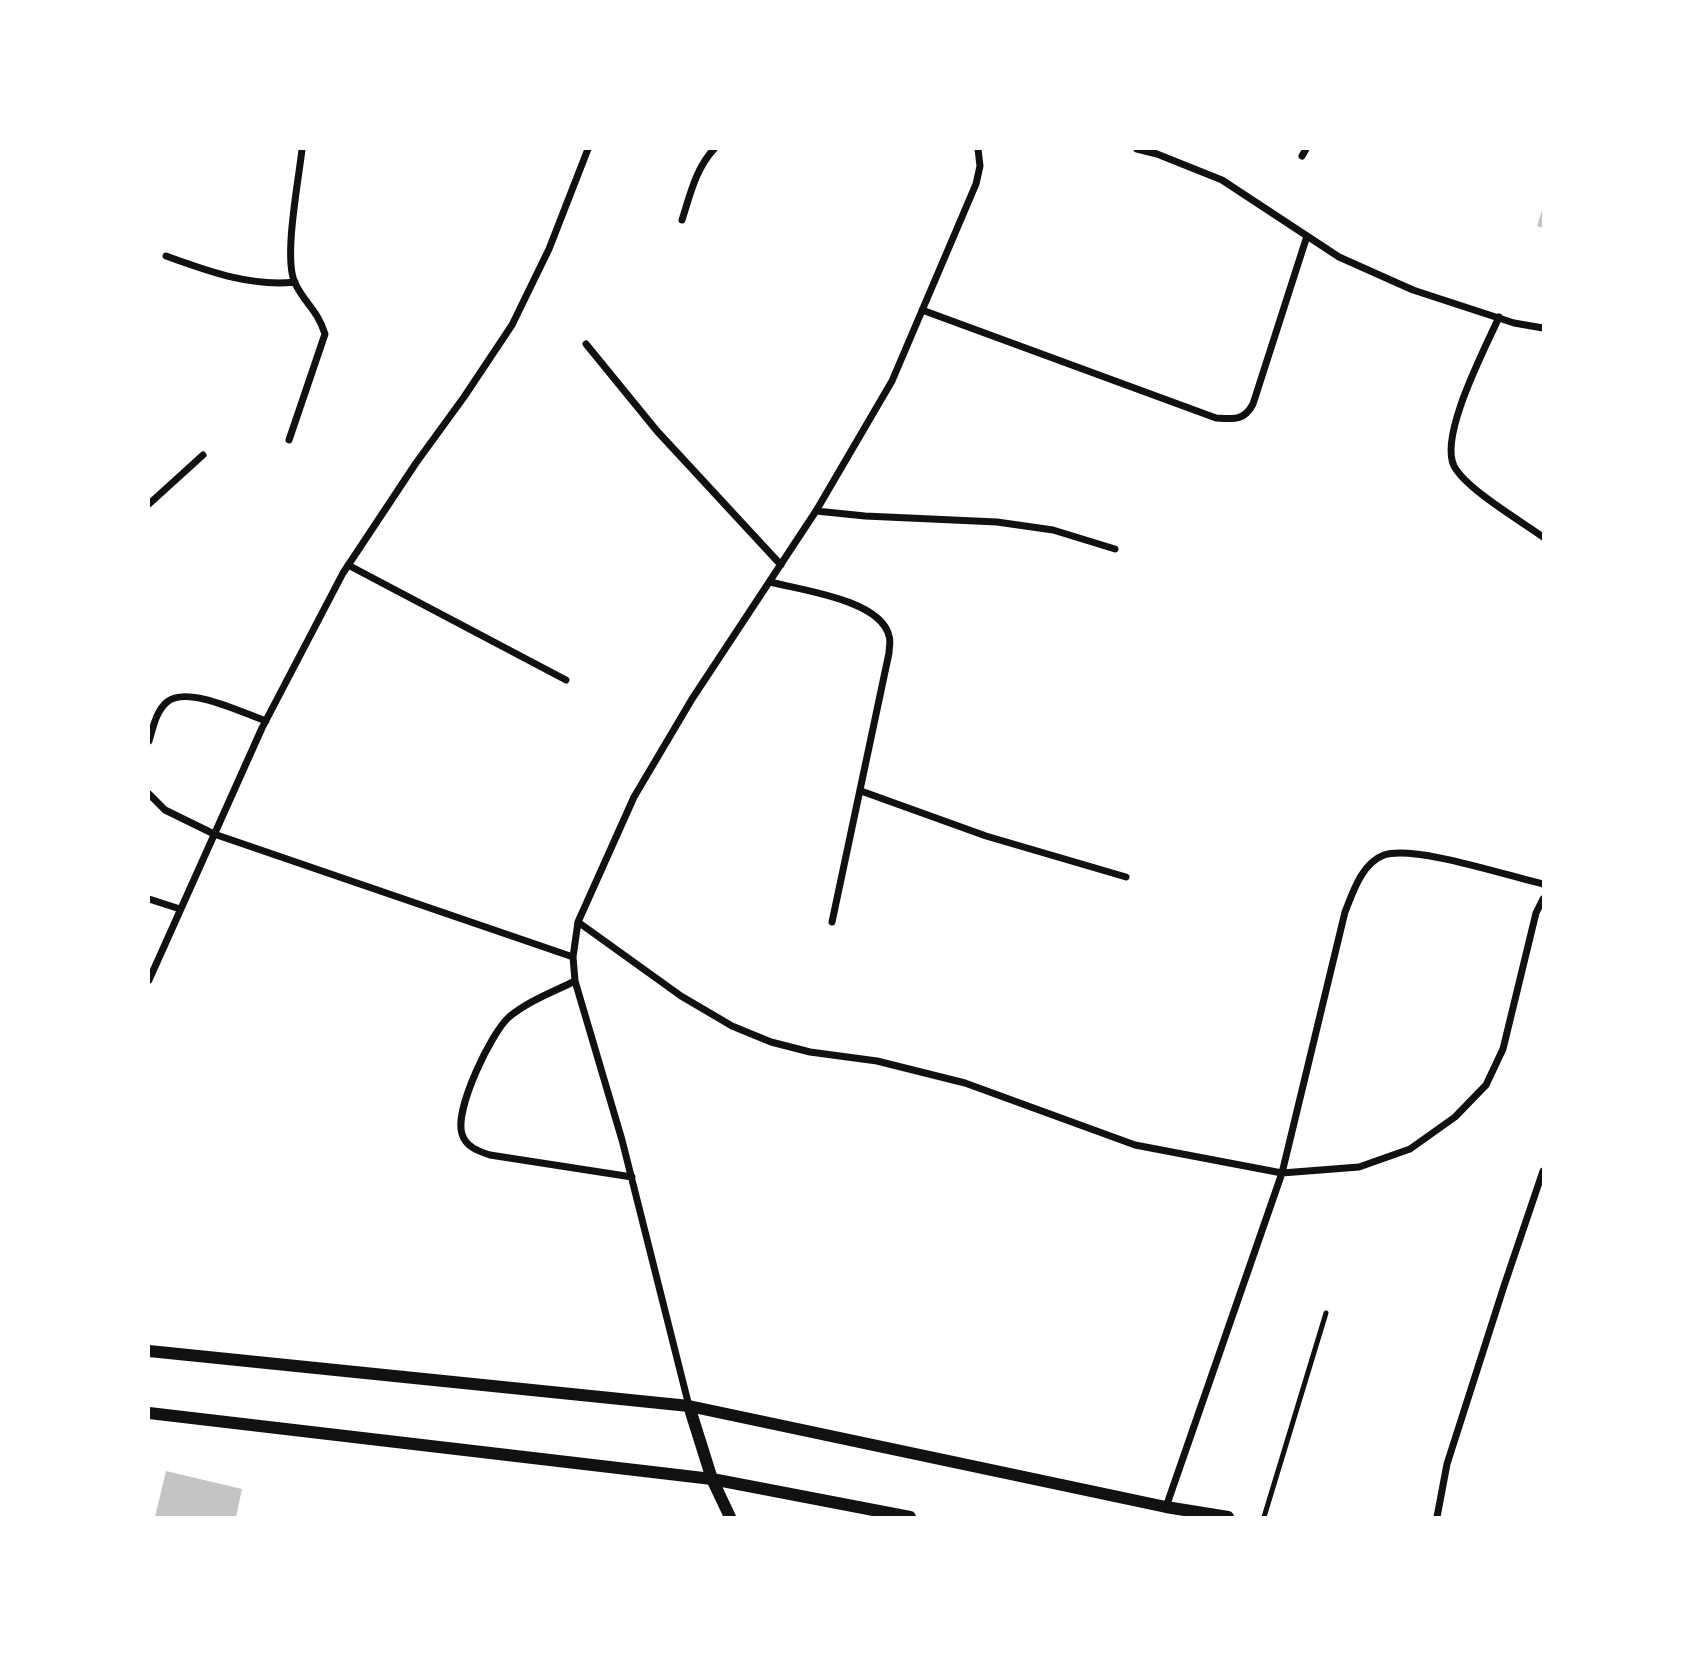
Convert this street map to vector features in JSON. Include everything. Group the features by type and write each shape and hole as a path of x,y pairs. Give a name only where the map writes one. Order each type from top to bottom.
{"street":[{"path":"289,440 325,334 320,317 295,282 290,260 302,149"},
{"path":"149,980 266,721 348,565 512,325 550,249 588,149"},
{"path":"682,220 696,176 714,149"},
{"path":"730,1517 712,1479 689,1406 632,1177 575,981 573,957 578,922 634,797 692,699 816,511 892,380 976,184 980,166 978,149"},
{"path":"1137,149 1157,154 1222,180 1339,257 1413,290 1543,328"},
{"path":"922,310 1216,418 1239,419 1248,414 1253,404 1307,236"},
{"path":"166,256 208,271 250,281 275,285 295,282"},
{"path":"1499,317 1455,421 1450,443 1454,465 1471,485 1543,537"},
{"path":"586,344 657,431 780,565"},
{"path":"149,504 203,455"},
{"path":"816,511 997,522 1052,530 1115,549"},
{"path":"348,565 566,680"},
{"path":"769,582 861,606 879,618 890,636 889,653 832,922"},
{"path":"149,741 158,712 177,696 196,696 266,721"},
{"path":"861,791 986,836 1126,877"},
{"path":"149,793 164,810 214,834 573,957"},
{"path":"1166,1507 1282,1173 1345,912 1359,876 1382,856 1413,852 1543,884"},
{"path":"578,922 681,996 732,1026 771,1042 810,1052 877,1061 965,1083 1136,1145 1282,1173 1359,1167 1410,1149 1455,1116 1486,1084 1503,1049 1536,913 1543,898"},
{"path":"149,899 180,909"},
{"path":"575,981 525,1006 496,1030 466,1098 460,1117 462,1135 473,1150 490,1155 632,1177"},
{"path":"1437,1517 1447,1464 1543,1171"},
{"path":"149,1351 689,1406 1166,1507 1228,1517"},
{"path":"149,1413 712,1479 910,1517"}],"lane":[{"path":"1264,1517 1326,1313"}],"building":[{"path":"1543,207 1543,228 1537,226"},
{"path":"166,1471 242,1489 236,1517 155,1517"}]}
